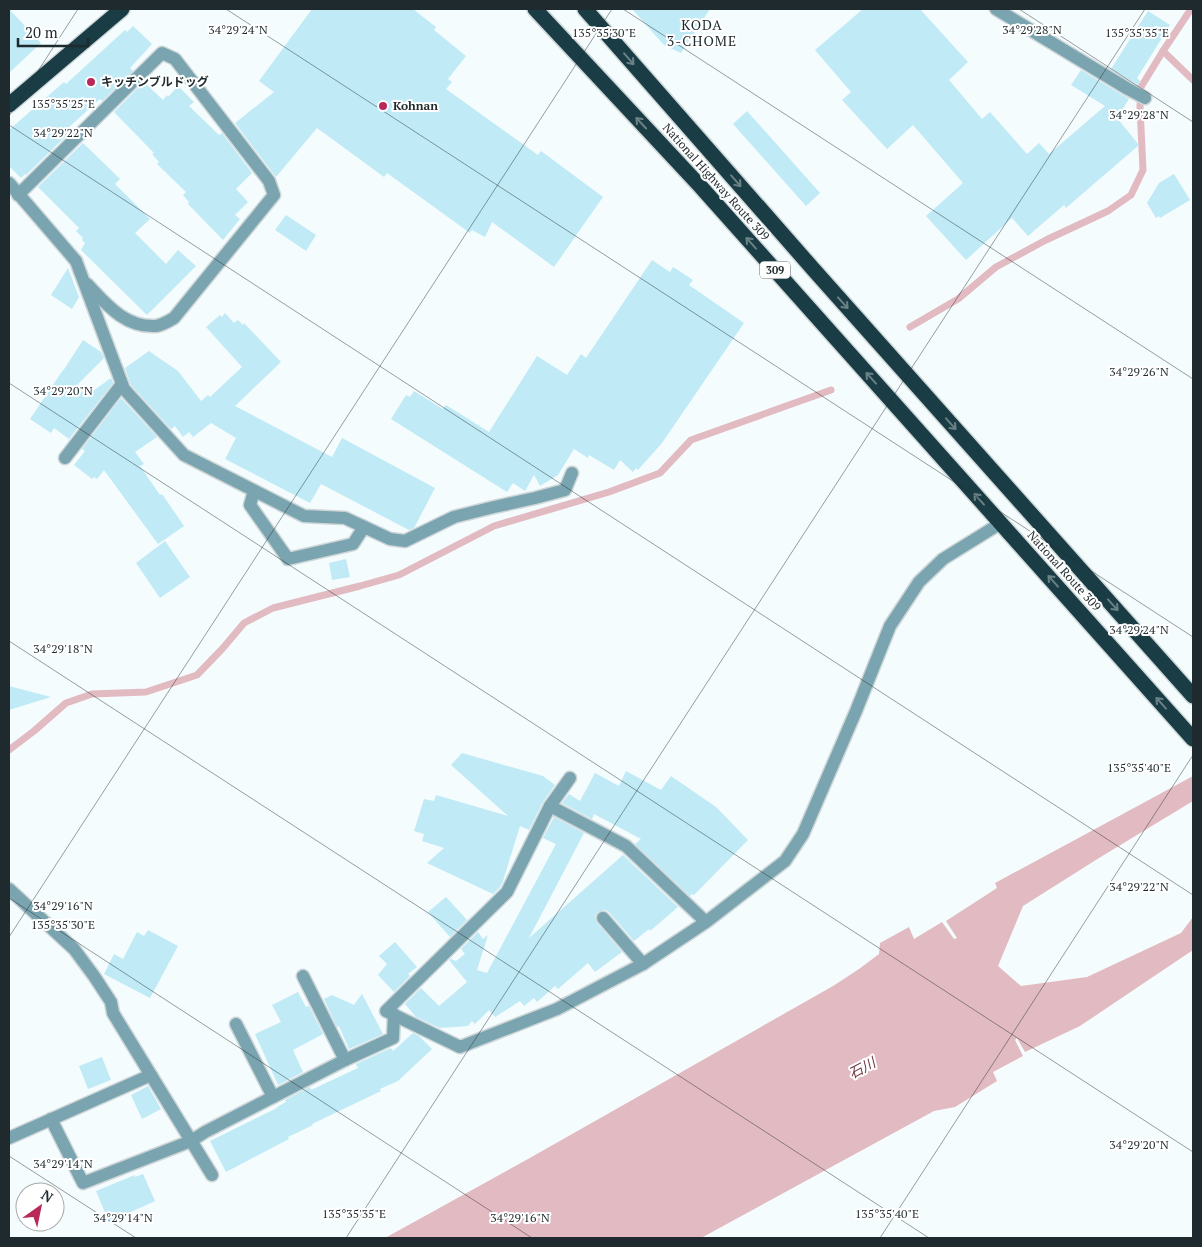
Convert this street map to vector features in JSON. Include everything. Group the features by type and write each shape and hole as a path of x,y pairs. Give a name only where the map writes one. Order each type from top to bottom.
{"highway":[{"path":"9,104 122,9"},
{"name":"National Highway Route 309","path":"535,9 701,188 1012,535"},
{"name":"National Highway Route 309","path":"585,9 1045,530"},
{"name":"National Route 309","path":"1045,530 1193,696"},
{"name":"National Route 309","path":"1012,535 1193,739"}],"street":[{"path":"996,9 1144,98"},
{"path":"18,195 162,53 175,59 269,181 274,195 174,318 157,326 136,324 116,313 84,281"},
{"path":"9,183 76,261 124,389 184,455 304,516 345,518 390,539 404,541 454,518 565,490 572,473"},
{"path":"65,458 122,384"},
{"path":"254,491 250,506 288,560 353,544 364,526"},
{"path":"570,778 550,806 507,892 386,1010 460,1047 557,1009 643,964 706,922 786,861 803,834 890,626 919,582 943,559 1001,523"},
{"path":"550,806 626,846 706,922"},
{"path":"9,889 74,949 94,976 111,1002 113,1013 212,1175"},
{"path":"603,918 643,964"},
{"path":"303,976 345,1060"},
{"path":"51,1119 83,1183 191,1140 345,1060 393,1038 394,1014"},
{"path":"236,1024 273,1097"},
{"path":"9,1138 151,1075"}],"water":[{"name":"石川","path":"1193,776 1193,801 1023,906 998,966 1021,986 1087,977 1181,933 1193,917 1193,950 1080,1026 1025,1052 1017,1038 1015,1040 1023,1056 993,1072 997,1081 955,1107 934,1111 701,1238 385,1238 833,986 879,954 880,943 909,927 914,939 942,922 954,939 957,938 946,921 997,888 995,883"}],"building":[{"path":"9,9 41,43 9,73"},
{"path":"312,9 413,9 436,27 434,30 466,56 448,79 452,82 446,89 538,155 541,151 603,197 554,267 492,222 485,237 472,230 470,233 387,173 384,177 317,128 276,177 235,123 274,92 259,81"},
{"path":"632,9 710,9 681,53 664,45"},
{"path":"863,9 920,9 968,62 949,80 982,119 990,112 1027,154 1039,143 1049,154 1105,106 1071,85 1081,70 1129,99 1117,118 1139,145 1066,208 1064,205 1028,236 1012,218 966,260 926,216 963,183 913,125 887,149 842,100 851,92 815,50"},
{"path":"1148,11 1170,25 1137,78 1140,81 1138,85 1111,69"},
{"path":"133,26 152,44 130,68 133,71 102,101 100,99 68,128 71,131 21,178 9,166 9,130 64,82 66,84 125,30 127,32"},
{"path":"144,82 163,100 178,86 194,102 189,106 219,135 222,133 252,173 236,189 248,202 235,215 240,219 223,240 188,204 189,202 183,195 186,192 157,164 159,162 152,154 154,153 114,112"},
{"path":"747,111 820,193 806,206 733,124"},
{"path":"83,143 120,179 115,184 150,219 135,233 166,264 178,250 196,266 147,315 81,250 85,243 76,231 79,228 38,187"},
{"path":"1174,174 1190,200 1160,218 1159,216 1156,218 1147,203 1159,183"},
{"path":"286,215 316,235 306,251 275,230"},
{"path":"652,260 670,272 673,267 693,280 689,285 744,323 662,443 638,470 636,468 633,472 620,460 614,470 589,455 588,458 574,449 558,475 540,486 534,475 525,491 513,483 507,492 391,419 406,395 410,397 414,391 443,409 446,405 489,432 537,356 567,375 581,354 586,358"},
{"path":"68,268 79,297 72,309 51,295"},
{"path":"225,313 234,323 238,320 243,325 244,323 281,362 235,406 332,457 342,438 435,488 414,528 409,530 321,484 310,503 225,459 236,438 211,423 193,437 189,432 183,437 175,426 171,429 131,385 125,368 149,351 178,371 201,401 208,395 210,397 242,367 206,327"},
{"path":"83,340 101,352 104,358 77,385 86,396 111,378 113,383 69,439 54,428 51,433 30,419"},
{"path":"121,398 157,437 135,452 144,464 140,466 184,526 158,544 104,470 97,479 94,477 92,479 74,465 85,451 82,449"},
{"path":"165,541 190,577 160,598 136,563"},
{"path":"346,559 350,577 332,580 329,563"},
{"path":"9,686 51,697 9,710"},
{"path":"462,753 543,776 555,785 543,802 529,830 520,826 503,881 493,894 427,863 444,848 422,841 424,834 414,831 424,799 434,801 436,795 508,816 451,765"},
{"path":"626,771 661,790 671,776 716,807 748,840 694,895 690,896 635,844 641,839 594,814 592,819 562,803 569,794 580,801 595,773 619,786"},
{"path":"554,817 584,833 529,938 623,855 678,907 650,931 649,929 634,941 609,912 605,910 598,912 595,916 597,923 622,952 595,972 588,963 558,989 555,986 537,1002 534,998 524,1006 520,1001 495,1017 489,1010 475,1024 472,1021 468,1026 440,1028 416,1017 405,1004 421,988 439,1006 467,982 449,960 456,961 465,954 461,949 478,932 483,939 488,935 477,970 487,973 556,844 543,838"},
{"path":"446,897 467,920 450,937 428,912"},
{"path":"148,930 178,946 150,998 104,974 114,954 123,959 137,932 144,936"},
{"path":"395,942 417,967 408,974 410,976 394,992 378,975 387,964 379,956"},
{"path":"298,992 306,1007 309,1006 323,1034 293,1050 303,1072 278,1085 255,1034 281,1022 272,1005"},
{"path":"362,994 383,1034 349,1049 324,999 332,995 354,1005"},
{"path":"413,1033 419,1036 432,1049 398,1081 312,1124 288,1137 289,1139 226,1172 210,1141 277,1108 286,1102 285,1100 310,1087 311,1090 358,1068 356,1064 391,1048 393,1051"},
{"path":"102,1057 111,1080 88,1089 79,1066"},
{"path":"148,1086 161,1109 142,1119 131,1095"},
{"path":"143,1174 155,1201 109,1222 96,1191 135,1175 135,1177"}],"waterway":[{"path":"910,327 958,299 996,267 1046,240 1108,211 1131,195 1143,170 1141,87 1191,9"},
{"path":"1163,51 1193,80"},
{"path":"9,750 66,703 92,694 146,692 197,675 244,623 273,608 399,575 494,526 609,492 660,473 691,440 831,390"}],"place":[{"name":"キッチンブルドッグ","path":"91,82"},
{"name":"Kohnan","path":"383,106"}],"district":[{"name":"KODA 3-CHOME","path":"702,33"}]}
